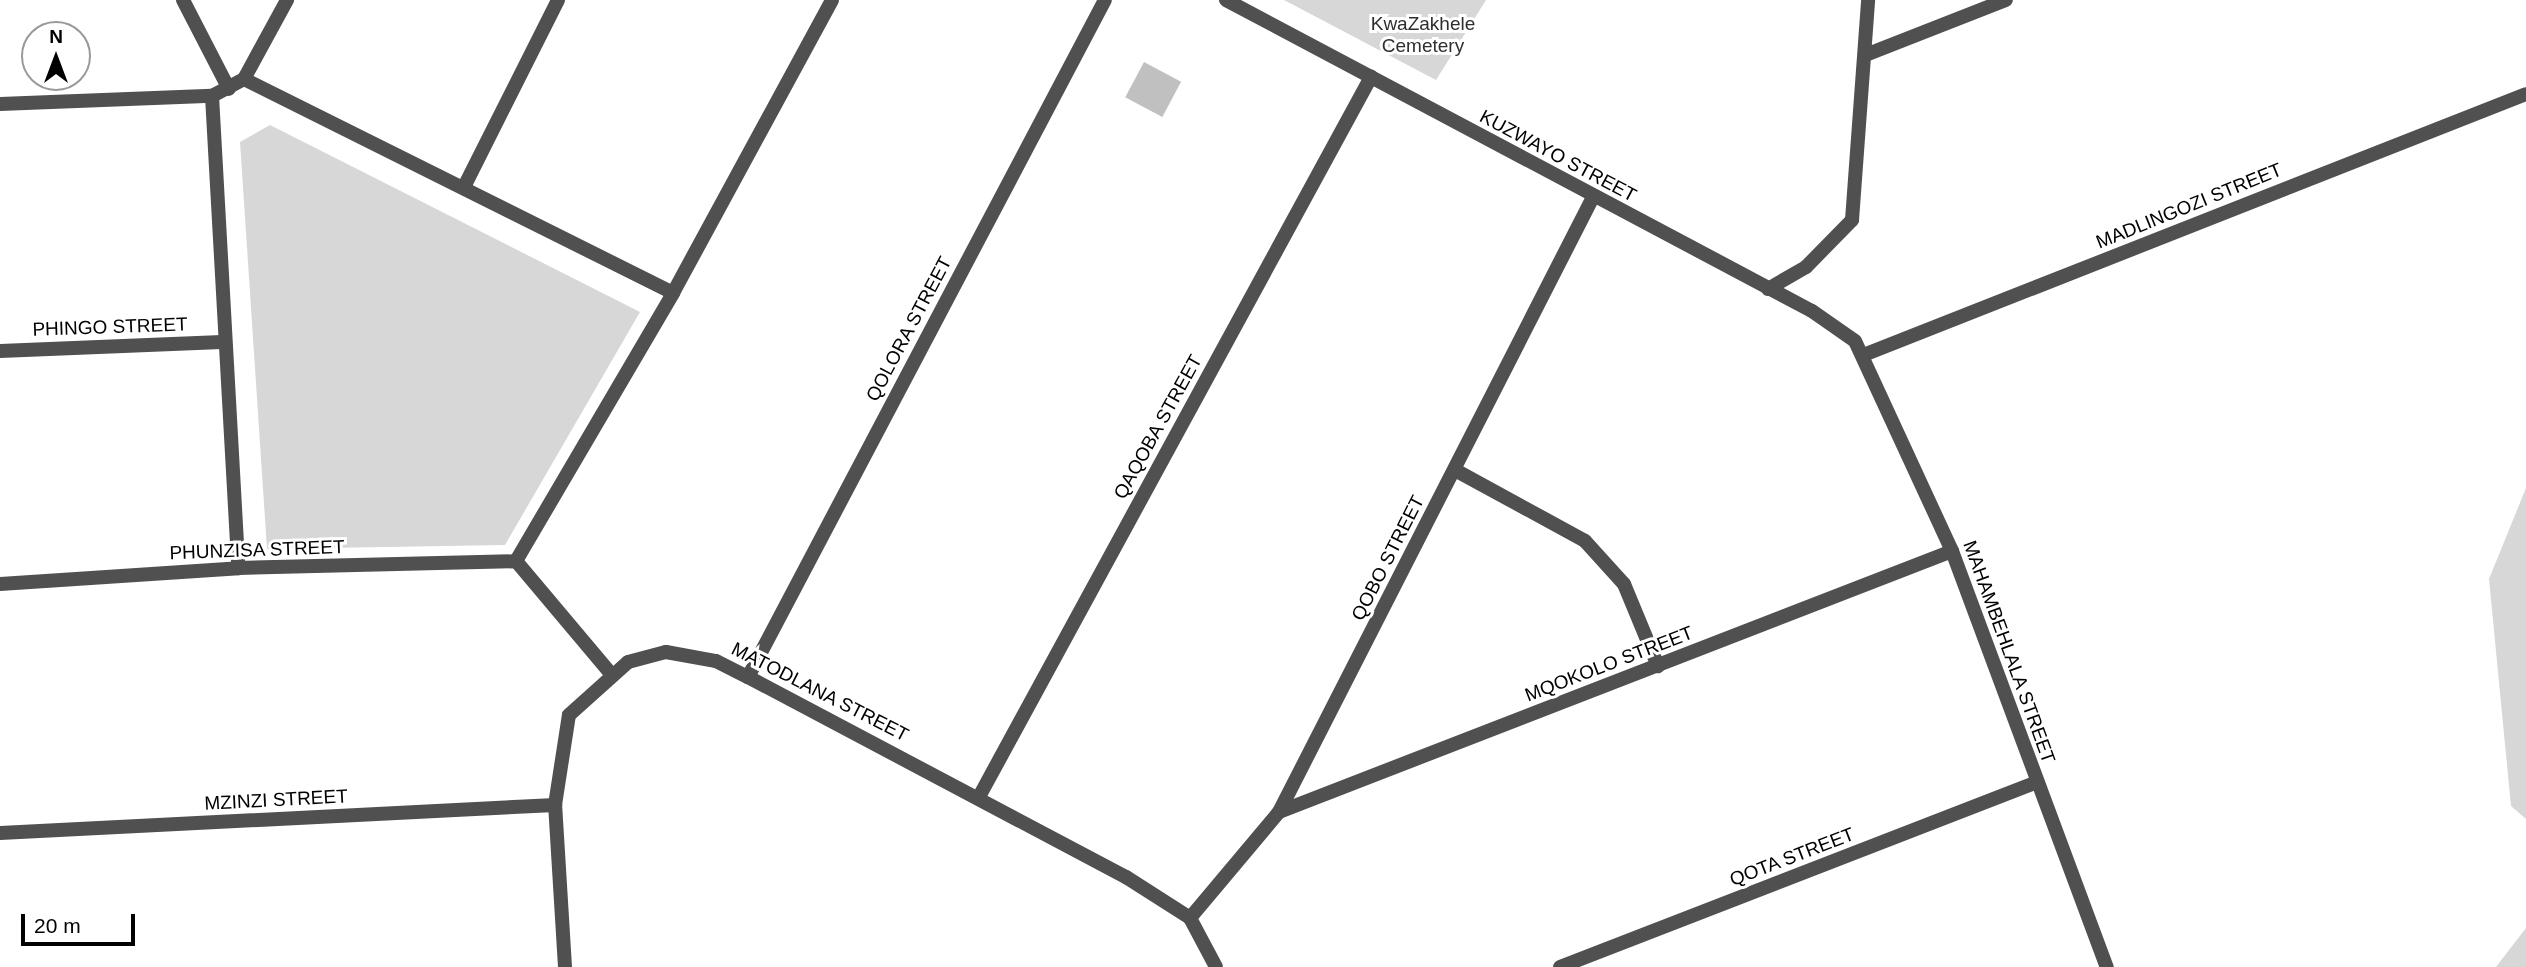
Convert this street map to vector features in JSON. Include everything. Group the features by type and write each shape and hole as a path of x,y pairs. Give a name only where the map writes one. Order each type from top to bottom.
{"street":[{"path":"183,0 229,89"},
{"path":"0,104 212,96 244,79 288,0"},
{"path":"465,185 558,0"},
{"path":"611,674 516,561 673,293 832,0"},
{"name":"QOLORA STREET","path":"748,677 1105,0"},
{"name":"KUZWAYO STREET","path":"1226,0 1839,328 1867,354"},
{"path":"1768,289 1806,267 1852,220 1868,54 1868,0"},
{"path":"1868,54 2007,0"},
{"name":"QAQOBA STREET","path":"980,795 1371,77"},
{"path":"244,79 465,185 673,293"},
{"name":"MADLINGOZI STREET","path":"1867,354 2526,93"},
{"path":"212,96 222,342 238,568"},
{"name":"QOBO STREET","path":"1189,918 1279,813 1594,197"},
{"name":"PHINGO STREET","path":"0,351 222,342"},
{"name":"MAHAMBEHLALA STREET","path":"1867,354 1952,551 2107,967"},
{"path":"1455,470 1585,541 1624,584 1658,666"},
{"name":"MQOKOLO STREET","path":"1279,813 1952,551"},
{"name":"PHUNZISA STREET","path":"0,583 238,568 516,561"},
{"name":"MATODLANA STREET","path":"565,967 555,805 569,715 611,674 628,662 666,652 716,661 748,677 980,795 1189,918"},
{"name":"QOTA STREET","path":"1560,967 2037,782"},
{"name":"MZINZI STREET","path":"0,833 555,805"},
{"path":"1189,918 1216,967"}],"green space":[{"name":"KwaZakhele Cemetery","path":"1284,0 1486,0 1436,80"},
{"path":"270,125 640,312 505,545 267,549 240,142"},
{"path":"2526,488 2526,819 2511,806 2489,579"},
{"path":"2526,928 2526,967 2496,967"}],"building":[{"path":"1144,62 1181,82 1162,117 1125,97"}]}
